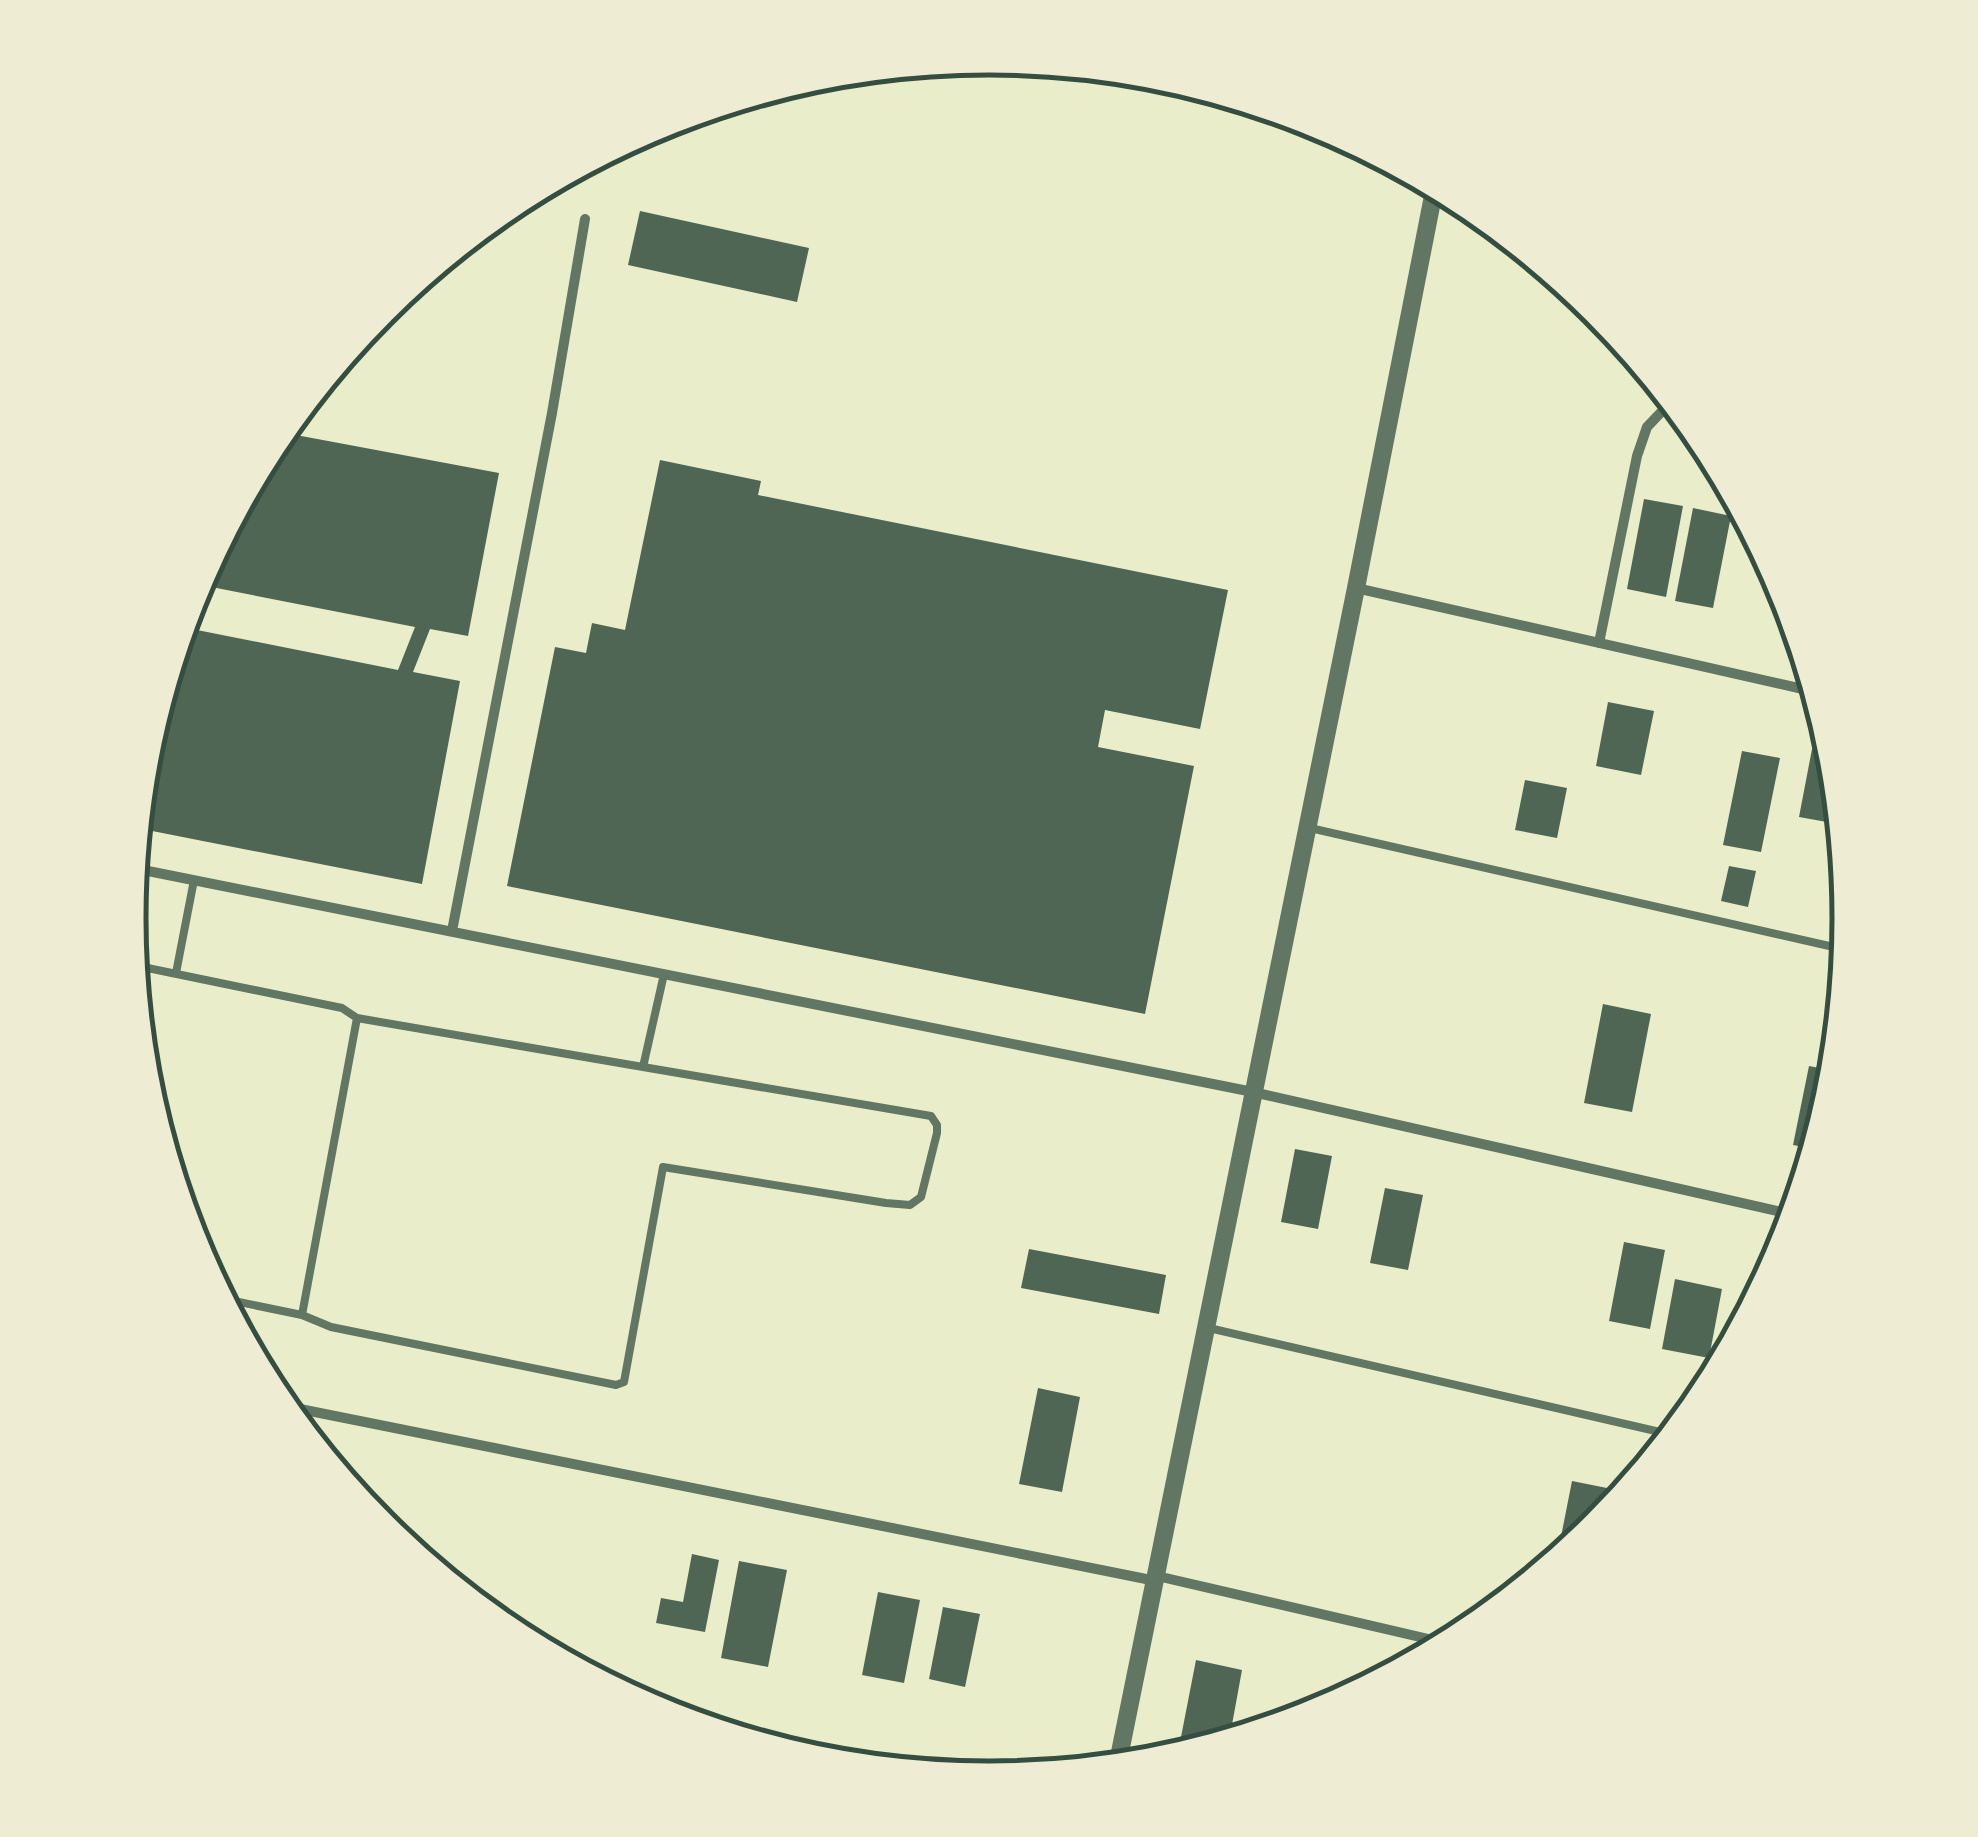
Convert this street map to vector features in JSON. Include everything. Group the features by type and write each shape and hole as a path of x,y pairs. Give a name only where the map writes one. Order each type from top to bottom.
{"street":[{"path":"1120,1752 1433,202"},
{"path":"452,931 552,413 585,219"},
{"path":"1599,643 1637,456 1647,426 1664,414"},
{"path":"1356,588 1801,689"},
{"path":"147,871 1253,1092 1779,1212"},
{"path":"304,1410 1156,1579 1427,1639"}],"lane":[{"path":"1308,827 1831,946"},
{"path":"176,973 194,880"},
{"path":"147,967 342,1008 357,1018 931,1116 936,1125 921,1197 910,1205 663,1167 624,1382 616,1385 331,1327 302,1315 237,1302"},
{"path":"643,1067 664,974"},
{"path":"302,1315 357,1018"},
{"path":"1205,1326 1658,1432"}],"building":[{"path":"640,211 809,248 797,302 628,265"},
{"path":"298,435 499,473 468,636 430,629 413,672 460,681 422,884 151,831 174,700 197,630 398,670 415,627 214,587 232,545"},
{"path":"660,460 761,481 758,495 1228,590 1200,729 1105,710 1098,747 1194,766 1145,1014 507,886 555,647 586,653 592,623 625,630"},
{"path":"1644,499 1683,506 1666,597 1627,589"},
{"path":"1693,508 1730,516 1713,608 1675,601"},
{"path":"1608,702 1654,711 1641,775 1596,766"},
{"path":"1812,749 1827,822 1799,817"},
{"path":"1742,751 1780,758 1761,852 1723,845"},
{"path":"1525,780 1567,788 1557,838 1515,830"},
{"path":"1729,866 1756,871 1748,907 1721,901"},
{"path":"1603,1004 1651,1014 1632,1112 1584,1103"},
{"path":"1809,1066 1819,1068 1801,1147 1793,1145"},
{"path":"1295,1149 1332,1156 1318,1229 1281,1222"},
{"path":"1385,1188 1423,1195 1408,1270 1370,1263"},
{"path":"1624,1242 1665,1250 1650,1329 1609,1321"},
{"path":"1029,1249 1166,1275 1159,1314 1021,1288"},
{"path":"1675,1279 1722,1289 1708,1358 1662,1349"},
{"path":"1038,1388 1080,1397 1062,1492 1019,1484"},
{"path":"1572,1481 1610,1489 1585,1515 1561,1538"},
{"path":"692,1554 719,1560 705,1632 656,1623 661,1598 683,1602"},
{"path":"739,1561 787,1570 768,1667 721,1658"},
{"path":"878,1592 920,1600 904,1683 862,1675"},
{"path":"943,1607 980,1614 965,1687 929,1679"},
{"path":"1196,1660 1242,1670 1232,1726 1181,1737"}]}
